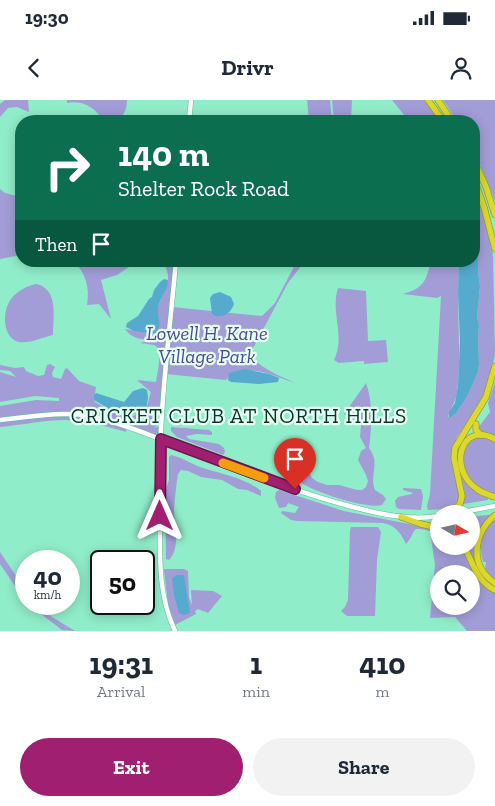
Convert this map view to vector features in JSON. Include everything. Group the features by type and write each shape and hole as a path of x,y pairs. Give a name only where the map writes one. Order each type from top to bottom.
{"highway":[{"path":"428,100 438,115"},
{"path":"438,100 448,115"},
{"path":"480,174 495,215"},
{"path":"480,197 495,249"},
{"path":"458,505 462,498 454,456 455,448 486,397 495,366"},
{"path":"476,424 477,431 481,435"},
{"path":"495,439 481,435 470,438 460,452 461,465 472,485 479,491 495,497"},
{"path":"401,516 430,526"},
{"path":"495,516 481,532 477,549 481,568 495,583"},
{"path":"468,555 480,579 495,590"}],"main road":[{"path":"190,115 191,100"},
{"path":"175,267 161,439 162,588 164,602 175,631"},
{"path":"0,420 57,414 82,415 118,424 161,439 317,497 370,511 401,516 430,517"},
{"path":"480,509 495,506"}],"green space":[{"path":"5,100 28,100 29,112 17,107 8,108 0,117 0,104"},
{"path":"67,100 127,100 123,115 99,115 84,104 67,103"},
{"path":"307,100 330,100 331,115 308,115"},
{"path":"332,100 352,100 351,115 333,115"},
{"path":"392,100 425,100 435,115 404,115"},
{"path":"443,100 495,100 495,201 480,165 480,115 453,115"},
{"path":"0,189 5,193 15,196 15,256 0,259"},
{"path":"480,205 489,233 493,256 495,354 489,384 479,406 457,437 454,446 460,497 453,505 430,505 430,510 428,510 441,296 437,298 403,294 416,289 423,283 429,267 459,267 458,380 456,396 448,417 456,413 467,397 478,372 479,326 477,317 480,286 478,267 480,267"},
{"path":"79,267 129,267 117,275 101,280 111,319 99,304 87,305 86,281"},
{"path":"165,267 174,267 164,362 161,415 159,424 154,428 161,426 161,439 127,427 126,432 96,424 65,420 0,427 0,406 36,400 59,401 59,398 35,396 0,402 0,372 16,377 10,371 0,370 0,365 15,368 24,367 26,371 38,376 44,375 47,365 50,364 55,367 52,373 53,377 61,379 67,368 79,381 96,387 95,402 116,414 131,417 146,410 151,392 137,380 156,382 159,358 158,349 155,345 140,343 151,340 133,337 125,329 155,334 159,324 157,310 166,290 168,280"},
{"name":"Lowell H. Kane Village Park","path":"294,267 300,267 288,283 251,352 253,357 263,367 297,384 270,374 250,370 233,374 226,380 165,374 172,307 262,316 275,303"},
{"path":"37,284 44,287 52,298 54,313 53,335 32,341 19,342 9,335 5,324 6,310 16,293 26,287"},
{"path":"338,288 366,291 368,341 386,340 388,362 364,364 364,361 339,363 334,360 339,342 336,306"},
{"path":"495,382 495,437 483,433 478,428 490,412 488,403"},
{"path":"366,383 371,406 369,448 375,464 373,479 375,490 386,499 382,505 375,506 319,492 301,483 294,472 296,467 302,467 310,472 312,478 327,485 339,485 357,490 362,490 366,487 368,481 358,460 361,451 366,448 360,437 361,425 344,414"},
{"path":"171,427 209,430 212,432 212,435 197,434 186,436 189,439 219,444 224,448 225,452 223,455 177,437 171,431"},
{"path":"479,437 495,441 495,494 484,490 474,483 463,464 464,451 467,445"},
{"path":"171,455 200,467 247,482 261,491 261,496 247,490 238,489 222,480 201,477 181,470 178,474 174,510 176,543 173,555 169,560 166,559 165,492 169,480 169,457"},
{"path":"460,471 481,495 488,498 488,500 463,504 465,493"},
{"path":"403,488 421,489 423,496 421,510 399,509 396,507 395,501 398,497 413,493 403,490"},
{"path":"279,490 344,511 430,528 430,531 416,529 406,544 397,530 383,523 291,520 281,513 282,511 295,513 299,507 288,503 286,507 279,508 275,498 276,492"},
{"path":"495,514 487,521 480,543 480,516"},
{"path":"495,519 495,580 485,569 486,562 483,562 481,545 484,534"},
{"path":"351,527 378,527 381,532 377,560 375,616 347,616 341,611 348,600"},
{"path":"0,552 15,574 15,586 0,564"},
{"path":"434,555 466,555 473,565 435,565"},
{"path":"164,569 184,569 188,571 189,598 192,605 191,590 213,591 222,596 208,613 198,609 195,611 196,614 175,625 168,605"},
{"path":"480,574 495,592 495,631 467,631 455,617 430,618 430,615 480,615"},
{"path":"42,615 50,615 75,631 62,630"}],"water":[{"path":"459,267 478,267 480,286 477,317 479,326 478,372 467,397 456,413 449,418 449,412 455,403 458,386 460,341"},
{"path":"164,279 168,280 168,284 158,307 159,329 155,334 134,331 126,327 127,323 138,316 152,297 154,290"},
{"path":"220,292 231,297 234,304 227,314 215,316 212,314 210,298 213,294"},
{"path":"245,369 269,374 279,378 278,382 259,384 231,382 228,380 229,373"},
{"path":"143,388 147,390 148,398 146,410 141,414 119,415 94,400 96,393 124,402 133,391"},
{"path":"177,575 184,575 190,613 184,615 179,613 174,595 172,578"}],"slow traffic":[{"path":"223,463 264,478"}],"district":[{"name":"CRICKET CLUB AT NORTH HILLS","path":"239,415"}],"route":[{"path":"160,516 161,439 295,489"}]}
